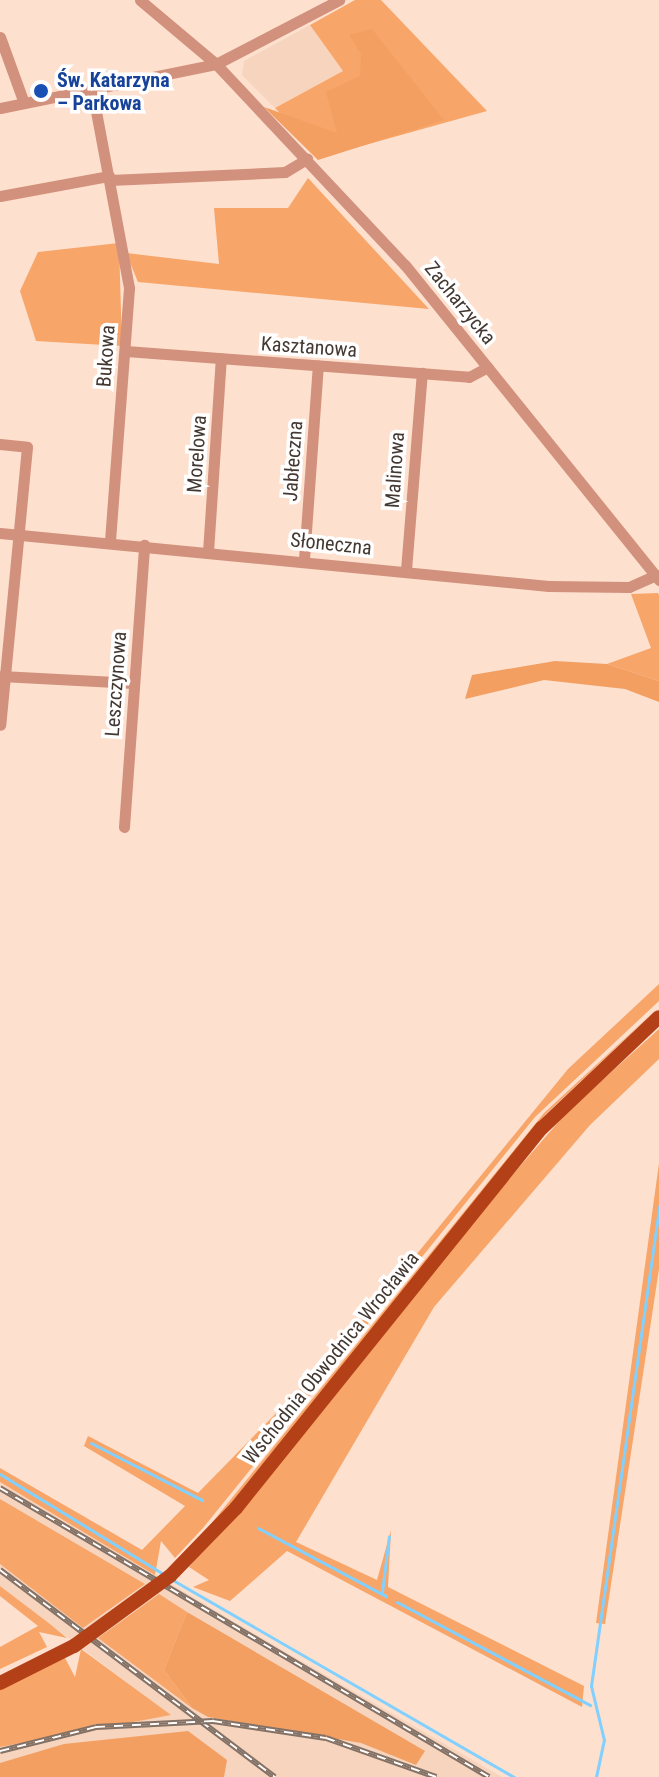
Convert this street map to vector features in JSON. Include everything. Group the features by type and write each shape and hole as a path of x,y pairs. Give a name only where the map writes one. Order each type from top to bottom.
{"main road":[{"name":"Wschodnia Obwodnica Wrocławia","path":"0,1683 74,1646 170,1576 236,1508 542,1128 659,1017"}],"street":[{"name":"Zacharzycka","path":"140,0 216,64 307,159 488,367 657,577"},
{"path":"0,108 216,64 339,0"},
{"path":"0,37 24,103"},
{"name":"Bukowa","path":"92,90 129,288 110,540"},
{"path":"0,196 109,178 285,172 307,159"},
{"name":"Kasztanowa","path":"126,351 469,377 488,367"},
{"name":"Morelowa","path":"208,552 221,358"},
{"name":"Jabłeczna","path":"304,559 318,366"},
{"name":"Malinowa","path":"406,570 422,373"},
{"path":"0,444 27,447 21,535 2,676 0,725"},
{"name":"Słoneczna","path":"0,533 110,540 590,587 629,587 657,577"},
{"name":"Leszczynowa","path":"124,827 144,545"},
{"path":"2,676 134,683"}],"shaded area":[{"path":"355,0 381,0 487,111 322,157 275,108 343,71 310,25"},
{"path":"310,25 343,71 275,108 242,75 244,61"},
{"path":"372,29 444,120 318,160 264,107 337,133 326,92 360,76 361,54 349,35"},
{"path":"308,178 429,309 138,282 126,253 219,264 214,208 288,208"},
{"path":"119,243 122,346 36,341 20,291 38,252"},
{"path":"658,593 659,681 607,664 651,648 631,594"},
{"path":"555,661 607,664 659,681 659,702 625,689 544,680 465,699 472,675"},
{"path":"659,984 659,1001 535,1117 203,1528 175,1558 161,1541 155,1575 0,1482 0,1468 142,1550 185,1506 84,1446 88,1436 198,1493 340,1348 568,1069"},
{"path":"659,1007 545,1115 223,1513 206,1530 544,1113"},
{"path":"659,1029 659,1059 590,1125 434,1307 296,1542 377,1580 391,1530 388,1587 584,1686 582,1707 287,1551 230,1601 193,1587 209,1580 189,1567 495,1195 568,1111"},
{"path":"659,1163 659,1269 605,1624 596,1623"},
{"path":"0,1482 502,1777 0,1777 0,1747 170,1715 0,1586"},
{"path":"0,1499 145,1584 83,1628 0,1564"},
{"path":"0,1586 67,1638 39,1632 47,1647 0,1669 0,1647 38,1626 0,1596"},
{"path":"159,1594 187,1612 164,1670 192,1708 98,1638"},
{"path":"187,1612 425,1751 416,1765 361,1743 208,1717 192,1708 164,1670"},
{"path":"81,1649 171,1715 0,1747 0,1689 65,1658 75,1677"},
{"path":"188,1731 227,1760 224,1777 0,1777 0,1763 64,1744"}],"waterway":[{"path":"596,1777 604,1740 591,1686 659,1206"},
{"path":"91,1443 202,1500"},
{"path":"0,1474 165,1575"},
{"path":"258,1528 386,1596"},
{"path":"382,1592 389,1536"},
{"path":"171,1579 514,1777"},
{"path":"397,1602 590,1705"}],"railway":[{"path":"0,1488 489,1777"},
{"path":"0,1570 275,1777"},
{"path":"0,1751 96,1727 213,1721 326,1738 436,1777"}],"place":[{"name":"Św. Katarzyna – Parkowa","path":"41,91"}]}
